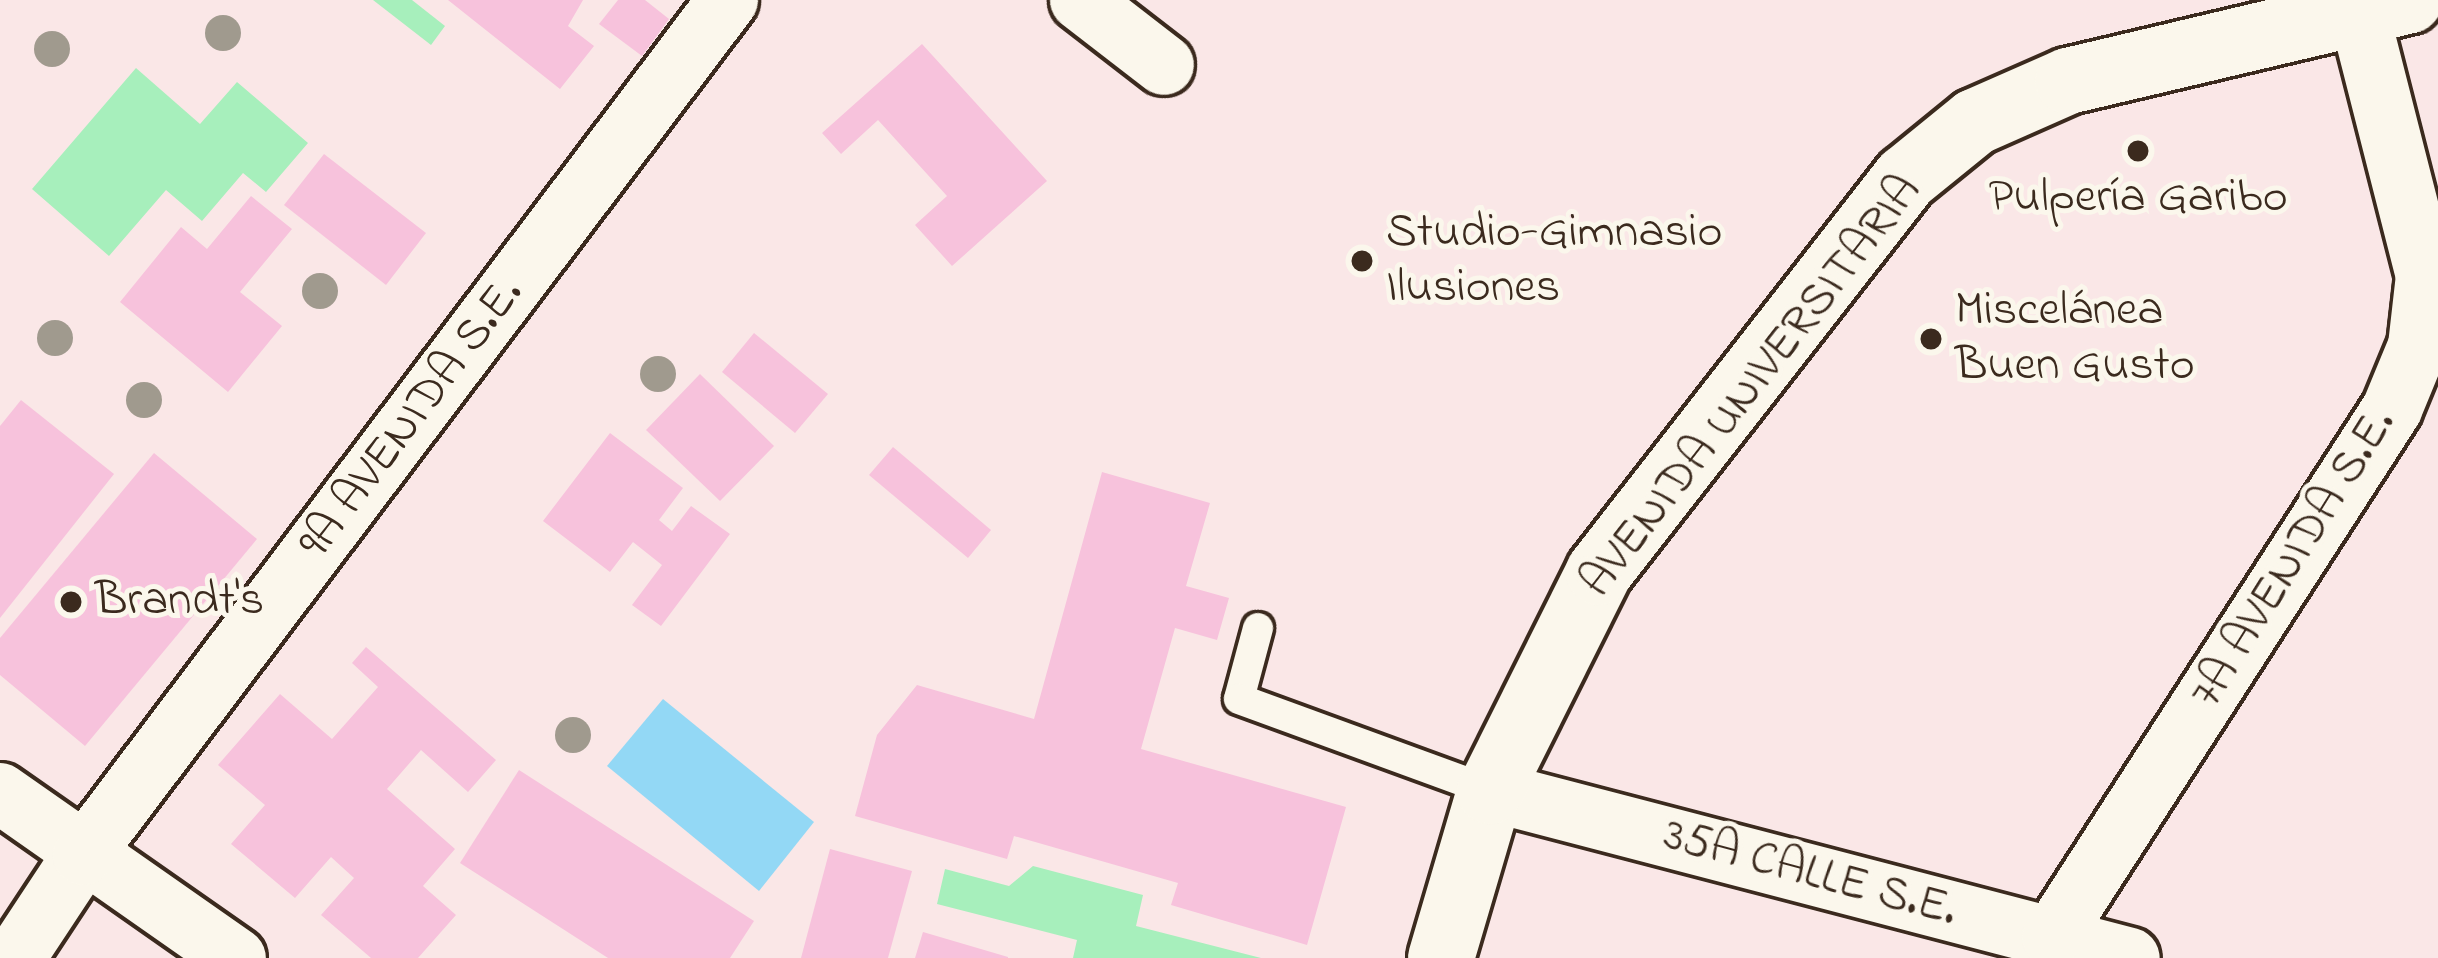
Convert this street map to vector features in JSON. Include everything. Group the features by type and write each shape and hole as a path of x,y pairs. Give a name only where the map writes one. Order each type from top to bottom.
{"street":[{"name":"9A AVENIDA S.E.","path":"16,958 83,855 728,0"},
{"path":"1080,0 1164,65"},
{"name":"AVENIDA UNIVERSITARIA","path":"1441,958 1490,791 1599,572 1906,178 1975,122 2068,80 2384,5"},
{"name":"7A AVENIDA S.E.","path":"2052,937 2392,410 2418,346 2426,276 2384,5"},
{"name":"35A CALLE S.E.","path":"1490,791 2130,958"},
{"path":"0,793 236,958"}],"lane":[{"path":"1258,628 1239,699 1490,791"}],"green space":[{"path":"373,0 412,0 445,26 431,45"},
{"path":"136,68 200,124 237,82 308,143 266,192 243,173 202,221 166,190 109,256 32,189"},
{"path":"1033,866 1143,895 1136,926 1261,958 1073,958 1077,940 937,904 945,869 1009,886"}],"water":[{"path":"663,699 814,822 759,891 607,766"}],"building":[{"path":"448,0 583,0 568,26 594,46 560,89"},
{"path":"618,0 645,0 669,19 642,56 599,24"},
{"path":"922,44 1047,181 952,266 915,225 947,196 878,120 841,154 822,133"},
{"path":"324,154 426,233 386,285 284,205"},
{"path":"251,196 292,229 240,292 282,326 228,392 120,302 181,227 207,249"},
{"path":"754,333 828,394 795,433 722,372"},
{"path":"700,374 774,446 720,501 646,430"},
{"path":"21,400 114,474 0,618 0,426"},
{"path":"610,433 683,488 659,520 672,531 691,506 730,534 661,626 632,605 662,565 633,542 610,572 543,521"},
{"path":"893,447 991,530 968,558 869,475"},
{"path":"154,453 257,539 85,746 0,675 0,638"},
{"path":"1102,472 1210,503 1186,586 1229,598 1217,640 1175,628 1141,749 1346,807 1307,945 1171,905 1178,883 1014,836 1007,859 855,816 877,735 917,685 1034,719"},
{"path":"366,647 496,760 468,792 421,750 387,789 455,849 423,886 456,915 418,958 371,958 321,915 354,878 331,857 295,898 231,844 265,805 218,765 280,694 332,739 378,687 352,663"},
{"path":"519,770 754,921 730,958 608,958 460,863"},
{"path":"830,849 912,871 888,958 801,958"},
{"path":"923,932 1008,957 1008,958 915,958"}],"place":[{"name":"Pulpería Garibo","path":"2138,151"},
{"name":"Studio-Gimnasio Ilusiones","path":"1362,261"},
{"name":"Miscelánea Buen Gusto","path":"1931,339"},
{"name":"Brandt's","path":"71,602"}]}
